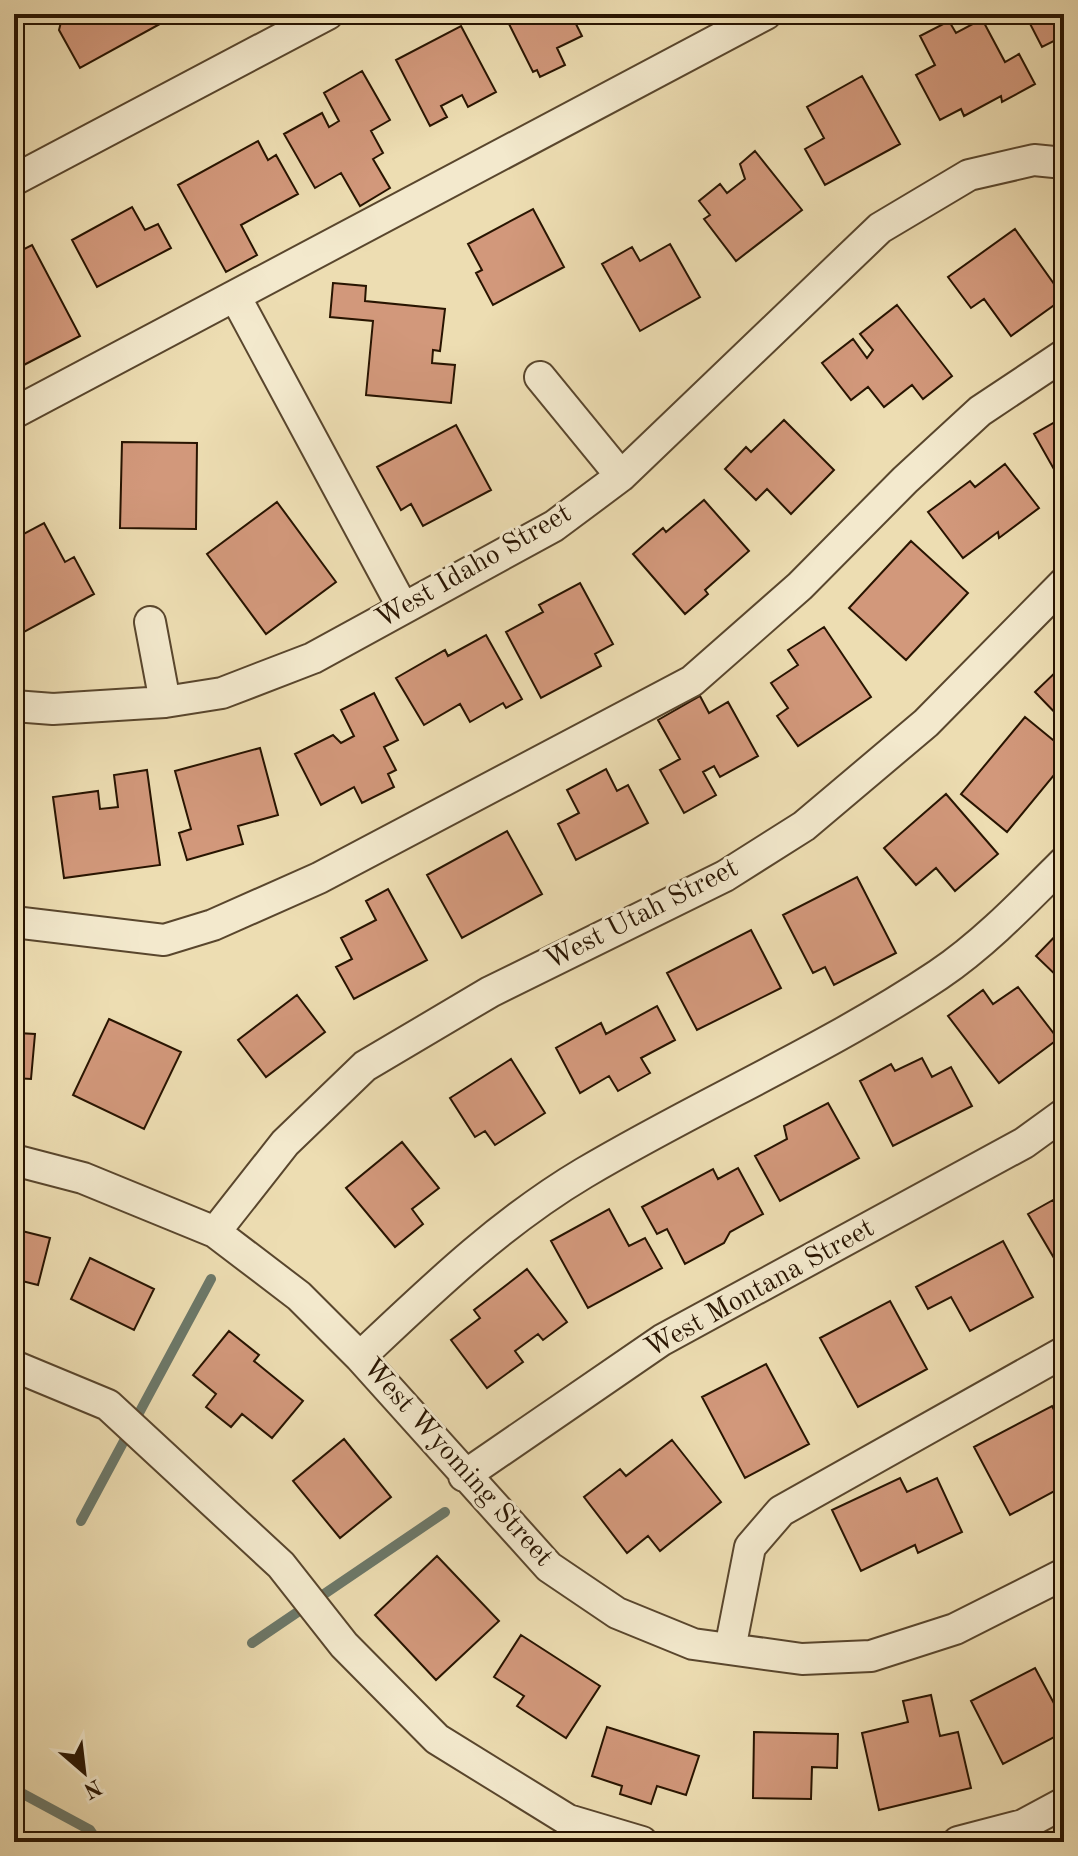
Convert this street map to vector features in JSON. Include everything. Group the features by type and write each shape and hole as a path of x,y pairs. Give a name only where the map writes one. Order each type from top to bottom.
{"street":[{"path":"16,174 328,14"},
{"path":"14,413 766,14"},
{"name":"West Idaho Street","path":"14,706 53,709 165,702 235,688 313,658 554,526 621,476 880,228 969,175 1034,160 1064,163"},
{"path":"235,296 403,608"},
{"path":"14,922 164,940 213,925 319,878 692,681 800,586 980,411 1064,355"},
{"path":"540,377 621,476"},
{"name":"West Utah Street","path":"215,1232 285,1143 365,1066 490,992 725,876 804,826 926,723 1064,583"},
{"path":"150,622 165,702"},
{"path":"360,1357 504,1226 583,1174 732,1089 863,1021 941,973 1028,898 1064,862"},
{"name":"West Montana Street","path":"464,1476 662,1340 1024,1143 1064,1114"},
{"name":"West Wyoming Street","path":"14,1160 83,1178 215,1232 299,1296 360,1357 549,1567 617,1613 693,1644 802,1659 871,1656 955,1629 1064,1574"},
{"path":"730,1649 750,1547 781,1511 1064,1352"},
{"path":"14,1366 108,1405 281,1565 344,1645 437,1739 568,1820 642,1842"},
{"path":"958,1842 1023,1825 1064,1803"}],"building":[{"path":"63,14 178,14 80,68 59,30"},
{"path":"504,14 571,14 582,36 557,48 565,65 540,77 537,70 533,72"},
{"path":"1025,14 1064,14 1064,36 1042,47"},
{"path":"982,19 1005,62 1019,54 1035,84 1002,102 1001,96 964,116 961,109 940,120 916,75 935,65 920,36 949,21 956,33"},
{"path":"461,26 496,92 468,107 462,95 441,106 447,117 430,126 396,60"},
{"path":"362,71 390,120 371,131 383,153 373,159 390,188 360,206 341,173 315,188 284,134 322,113 329,127 339,121 324,93"},
{"path":"862,76 900,144 825,185 805,149 824,138 807,107"},
{"path":"258,141 268,160 276,155 298,194 241,225 257,255 226,272 178,185"},
{"path":"755,151 802,210 736,261 704,219 710,215 699,201 720,184 727,193 745,179 740,164"},
{"path":"132,207 145,230 158,224 171,248 97,287 72,240"},
{"path":"533,209 564,267 493,305 476,273 482,270 468,244"},
{"path":"1015,229 1064,298 1011,336 984,299 971,308 948,277"},
{"path":"670,244 700,297 640,331 602,264 632,247 640,261"},
{"path":"32,245 80,336 16,369 14,254"},
{"path":"333,283 366,286 365,301 445,309 440,351 433,350 432,363 455,365 451,403 366,395 373,321 330,317"},
{"path":"897,305 952,376 923,399 912,385 884,407 868,387 851,400 822,363 853,339 867,358 873,350 860,334"},
{"path":"1064,417 1064,487 1034,434"},
{"path":"784,420 834,470 791,514 767,489 756,500 725,469 746,447 751,452"},
{"path":"456,425 491,490 423,526 411,504 401,510 377,467"},
{"path":"122,442 197,443 196,529 120,528"},
{"path":"1005,464 1039,508 999,538 998,532 963,558 928,512 970,481 975,487"},
{"path":"704,500 749,551 705,590 708,594 685,614 633,554 663,528 666,532"},
{"path":"277,502 336,582 266,634 207,554"},
{"path":"44,523 65,562 74,557 94,594 24,632 14,615 14,539"},
{"path":"911,541 968,593 906,660 849,608"},
{"path":"580,583 613,644 595,654 601,666 541,698 506,632 543,612 539,605"},
{"path":"824,627 871,697 798,746 777,716 788,708 771,683 798,665 788,650"},
{"path":"486,635 522,699 506,708 503,703 470,722 460,704 424,725 396,678 445,650 448,656"},
{"path":"1064,664 1064,722 1035,692"},
{"path":"374,693 398,740 384,747 396,770 388,774 394,787 362,803 354,787 321,805 295,754 333,735 341,743 354,736 341,710"},
{"path":"700,696 709,713 728,702 758,756 720,777 714,766 703,772 716,795 684,813 660,770 680,759 658,720"},
{"path":"1025,717 1064,749 1064,763 1007,832 961,794"},
{"path":"260,748 278,815 238,826 243,844 187,860 179,833 191,829 175,771"},
{"path":"606,769 617,791 628,785 648,823 576,860 558,824 579,813 567,790"},
{"path":"147,770 160,865 64,878 53,797 98,791 100,809 118,807 114,775"},
{"path":"946,794 998,854 955,891 936,868 916,885 884,848"},
{"path":"14,821 22,858 14,859"},
{"path":"507,831 542,894 462,938 427,875"},
{"path":"857,877 896,953 834,985 825,967 813,973 783,915"},
{"path":"388,889 427,960 354,999 336,967 352,959 341,938 376,920 366,901"},
{"path":"1064,927 1064,983 1036,956"},
{"path":"751,930 781,988 697,1030 667,973"},
{"path":"1018,987 1058,1039 999,1083 948,1016 983,990 993,1004"},
{"path":"297,995 325,1032 266,1077 238,1040"},
{"path":"657,1006 675,1040 641,1058 650,1073 618,1091 609,1076 580,1093 556,1048 601,1023 606,1034"},
{"path":"14,1008 20,1008 18,1033 35,1034 31,1079 14,1078"},
{"path":"109,1019 181,1052 144,1129 73,1095"},
{"path":"922,1058 932,1077 951,1067 972,1106 893,1146 860,1081 891,1064 895,1071"},
{"path":"511,1059 545,1113 495,1145 485,1131 475,1137 450,1098"},
{"path":"828,1103 859,1158 780,1201 755,1156 787,1139 784,1126"},
{"path":"402,1142 439,1188 412,1209 423,1224 395,1247 346,1188"},
{"path":"738,1168 763,1214 730,1232 724,1243 685,1264 667,1229 657,1234 642,1207 713,1169 718,1179"},
{"path":"1053,1200 1064,1218 1064,1275 1028,1214"},
{"path":"609,1209 629,1246 645,1238 662,1268 588,1308 551,1241"},
{"path":"14,1229 50,1238 38,1285 14,1279"},
{"path":"1003,1241 1033,1297 970,1331 951,1297 928,1309 916,1287"},
{"path":"90,1258 154,1289 134,1330 71,1299"},
{"path":"527,1269 567,1322 543,1340 538,1334 515,1351 523,1362 487,1388 451,1340 480,1318 474,1310"},
{"path":"890,1301 927,1369 858,1407 820,1338"},
{"path":"229,1331 259,1355 254,1361 303,1401 272,1438 242,1414 231,1427 206,1407 216,1394 193,1375"},
{"path":"766,1364 809,1444 745,1478 702,1397"},
{"path":"1052,1406 1064,1429 1064,1486 1010,1515 974,1447"},
{"path":"344,1439 391,1497 340,1538 293,1481"},
{"path":"672,1440 721,1502 660,1551 648,1536 627,1553 584,1497 620,1469 626,1476"},
{"path":"900,1478 907,1492 937,1478 962,1532 918,1553 915,1545 861,1571 832,1510"},
{"path":"437,1556 499,1621 436,1680 375,1615"},
{"path":"521,1635 600,1686 566,1738 517,1706 524,1696 494,1677"},
{"path":"1035,1668 1064,1722 1064,1732 1003,1764 971,1701"},
{"path":"931,1695 940,1736 958,1732 971,1788 879,1810 862,1733 908,1722 903,1701"},
{"path":"607,1727 699,1756 686,1795 657,1786 651,1804 620,1794 622,1786 592,1776"},
{"path":"754,1732 838,1734 837,1768 812,1767 811,1799 753,1798"}],"waterway":[{"path":"81,1521 211,1279"},
{"path":"252,1643 445,1512"},
{"path":"14,1789 90,1830 98,1842"}]}
